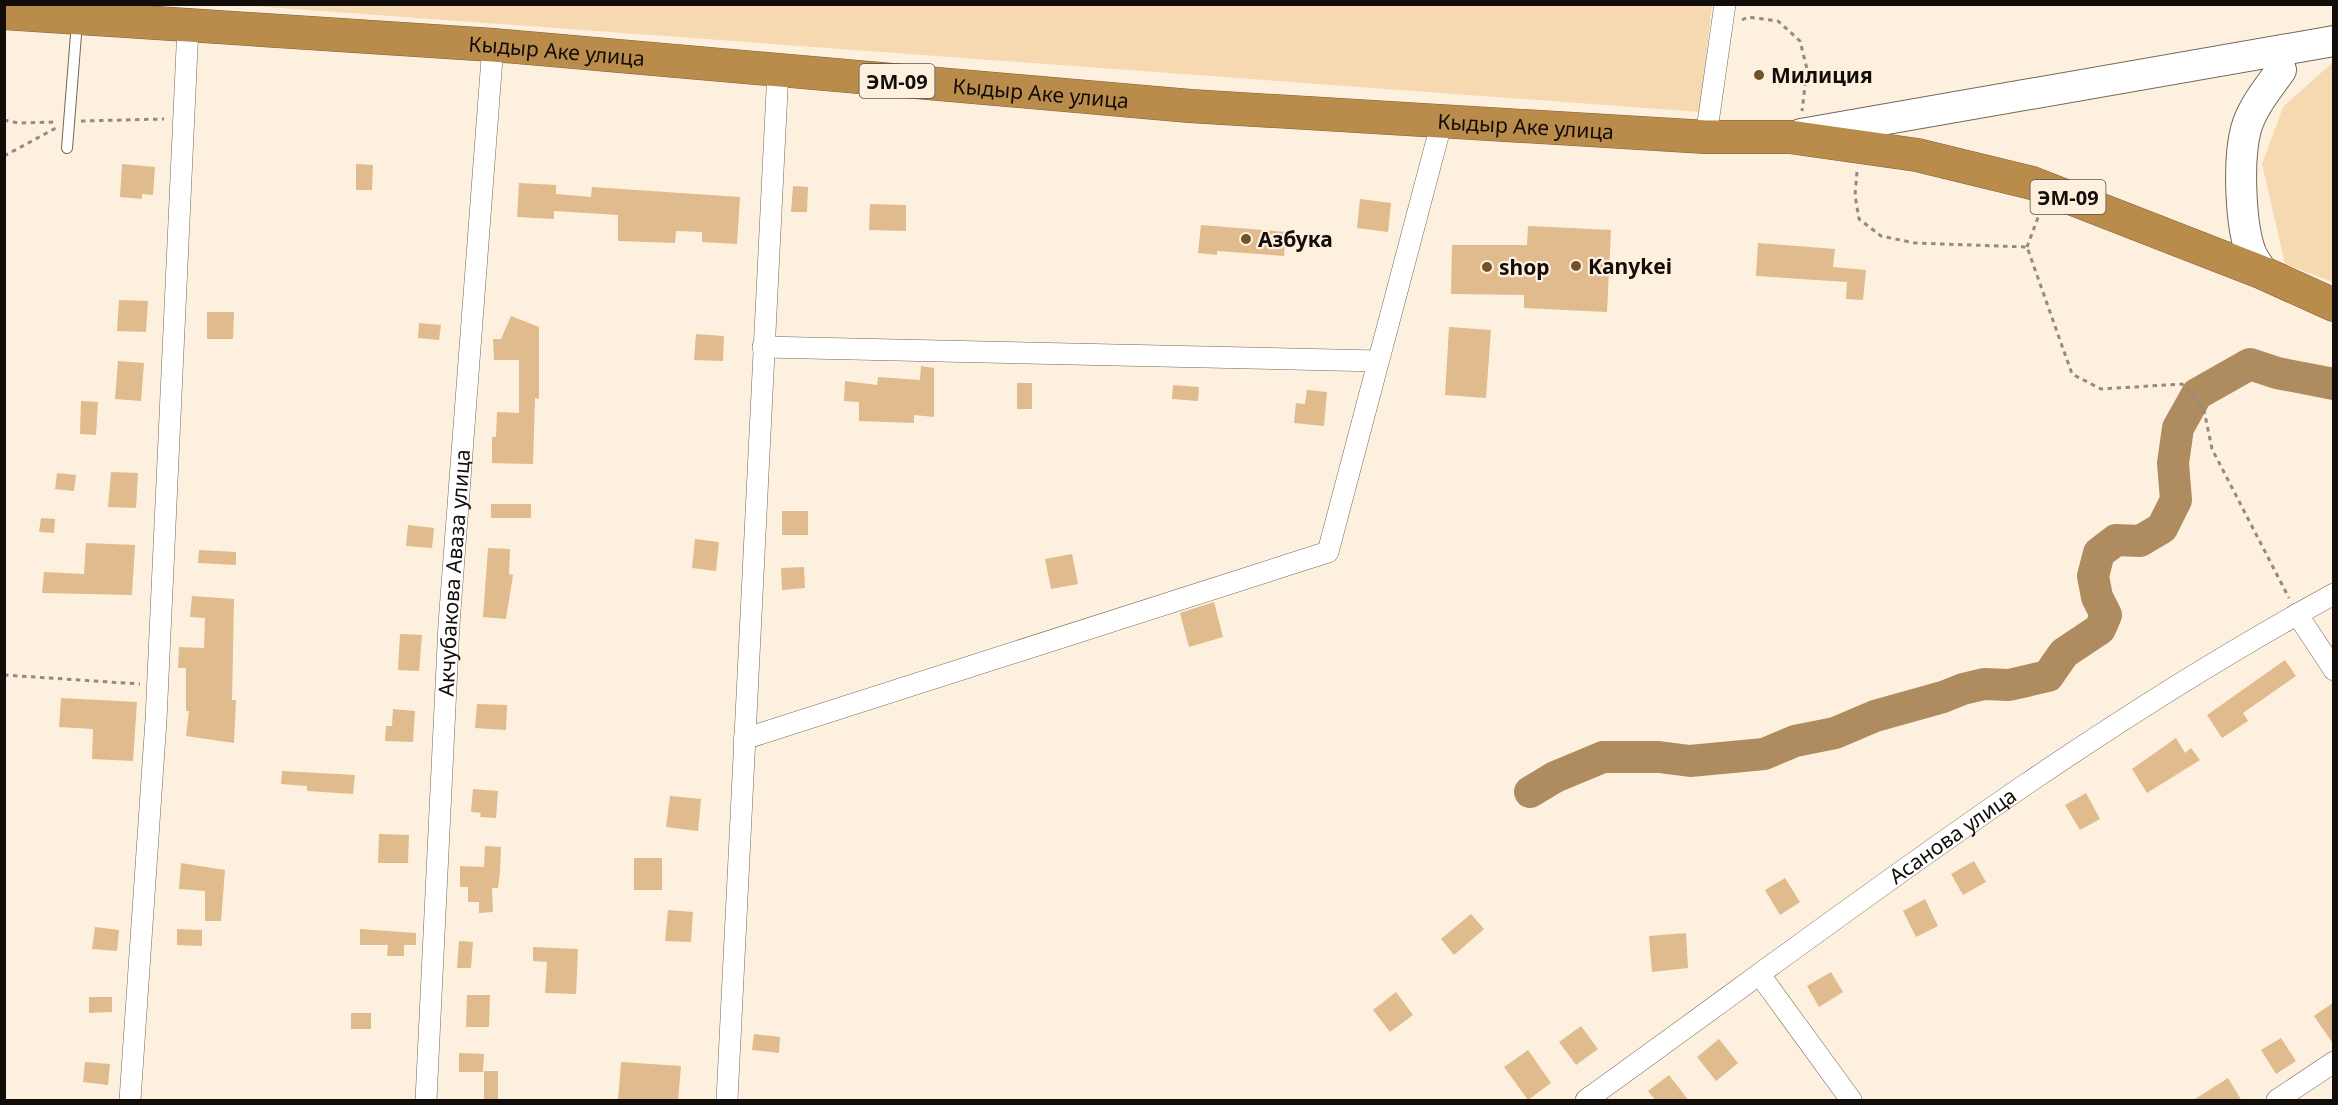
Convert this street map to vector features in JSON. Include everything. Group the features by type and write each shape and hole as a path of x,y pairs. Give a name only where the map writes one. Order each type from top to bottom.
{"highway":[{"name":"Кыдыр Аке улица","path":"4,13 493,45 1190,106 1706,137 1794,136"},
{"name":"ЭМ-09","path":"1794,136 1917,155 2048,189 2262,273 2334,305"}],"street":[{"path":"1706,137 1725,4"},
{"path":"130,1101 158,685 188,26"},
{"path":"1794,136 2334,41"},
{"name":"Акчубакова Аваза улица","path":"426,1101 449,624 493,45"},
{"path":"727,1101 778,70"},
{"path":"2262,273 2251,252 2246,225 2243,155 2250,120 2259,101 2281,70"},
{"path":"744,739 1328,552 1442,121"},
{"path":"763,347 1378,361"},
{"name":"Асанова улица","path":"1586,1101 2068,754 2258,635 2334,594"},
{"path":"2297,614 2334,670"},
{"path":"1760,975 1851,1101"},
{"path":"2277,1101 2334,1062"}],"lane":[{"path":"67,147 77,17"}],"path":[{"path":"1722,29 1748,17 1778,21 1800,41 1807,69 1794,136"},
{"path":"4,120 18,123 183,119"},
{"path":"4,156 69,122"},
{"path":"1859,147 1855,195 1859,219 1881,236 1915,243 2027,247"},
{"path":"2048,189 2027,247 2072,374 2101,389 2182,384 2204,410 2212,449 2297,614"},
{"path":"4,675 158,685"}],"shaded area":[{"path":"241,5 1712,5 1700,112"},
{"path":"2333,62 2333,282 2285,264 2262,164 2283,107"}],"building":[{"path":"122,164 155,167 153,195 142,194 142,199 120,197"},
{"path":"356,164 373,165 372,190 356,190"},
{"path":"519,183 556,185 556,194 591,197 592,187 740,197 737,244 702,242 702,232 676,231 675,243 618,241 618,215 554,211 554,219 517,217"},
{"path":"793,186 808,187 807,212 791,212"},
{"path":"1360,199 1391,203 1388,232 1357,228"},
{"path":"870,204 906,205 906,231 869,230"},
{"path":"1201,225 1286,232 1284,256 1217,251 1217,255 1198,253"},
{"path":"1528,226 1611,230 1607,312 1524,308 1524,295 1451,294 1452,245 1527,245"},
{"path":"1758,243 1835,249 1833,267 1866,270 1863,300 1846,299 1847,282 1756,276"},
{"path":"119,300 148,301 146,332 117,331"},
{"path":"207,312 234,312 233,339 207,339"},
{"path":"511,316 539,327 539,399 535,398 533,464 492,463 492,437 496,437 497,412 519,413 519,360 494,360 493,339 501,339"},
{"path":"419,323 441,325 439,340 418,338"},
{"path":"1449,327 1491,330 1486,398 1445,395"},
{"path":"696,334 724,336 723,361 694,360"},
{"path":"118,361 144,363 141,401 115,399"},
{"path":"921,366 934,368 934,417 914,415 914,423 859,421 859,402 844,401 845,381 877,385 878,377 920,380"},
{"path":"1017,383 1032,383 1032,409 1017,409"},
{"path":"1173,385 1199,387 1198,401 1172,399"},
{"path":"1307,390 1327,392 1324,426 1294,423 1296,403 1305,404"},
{"path":"81,401 98,402 96,435 80,434"},
{"path":"111,472 138,473 136,508 108,507"},
{"path":"57,473 76,475 74,491 55,489"},
{"path":"491,504 531,504 531,518 491,518"},
{"path":"782,511 808,511 808,535 782,535"},
{"path":"41,518 55,519 54,533 39,532"},
{"path":"408,525 434,528 432,548 406,546"},
{"path":"695,539 719,542 716,571 692,568"},
{"path":"86,543 135,545 132,595 42,593 44,572 84,574"},
{"path":"488,548 510,549 509,574 513,575 506,619 483,617"},
{"path":"199,550 236,552 236,565 198,563"},
{"path":"1072,554 1078,584 1051,589 1045,559"},
{"path":"804,567 805,588 782,590 781,568"},
{"path":"192,596 234,599 232,700 236,700 234,743 186,736 189,711 186,711 186,668 178,668 179,647 204,648 205,618 190,617"},
{"path":"1214,602 1223,637 1189,647 1180,613"},
{"path":"400,634 422,635 419,671 398,670"},
{"path":"2285,660 2296,676 2243,713 2248,721 2222,738 2207,715"},
{"path":"61,698 137,702 133,761 92,759 93,729 59,727"},
{"path":"477,704 507,705 506,730 475,728"},
{"path":"393,709 415,711 413,742 385,741 386,726 392,726"},
{"path":"2176,738 2185,753 2191,748 2200,760 2147,793 2132,769"},
{"path":"282,771 355,775 353,794 307,791 307,786 281,784"},
{"path":"473,789 498,791 496,818 480,817 481,813 471,812"},
{"path":"2086,793 2100,819 2080,830 2065,805"},
{"path":"670,796 701,799 698,831 666,827"},
{"path":"379,834 409,835 408,863 378,863"},
{"path":"485,846 501,847 500,872 498,888 492,888 493,912 479,913 479,902 468,902 468,887 460,887 460,866 484,867"},
{"path":"634,858 662,858 662,890 634,890"},
{"path":"1974,861 1986,882 1963,895 1951,874"},
{"path":"181,863 225,870 221,921 205,921 205,891 179,889"},
{"path":"1785,878 1800,902 1780,915 1765,890"},
{"path":"1925,899 1938,926 1916,937 1903,911"},
{"path":"668,910 693,912 691,942 665,941"},
{"path":"1471,914 1484,929 1454,955 1441,939"},
{"path":"95,927 119,930 117,951 92,949"},
{"path":"177,929 202,930 202,946 177,945"},
{"path":"360,929 416,933 416,945 404,945 404,956 387,956 388,945 360,945"},
{"path":"1686,933 1688,968 1652,972 1649,936"},
{"path":"459,941 473,942 471,968 457,968"},
{"path":"533,947 578,949 576,994 545,993 547,962 533,961"},
{"path":"1831,972 1843,992 1819,1007 1807,986"},
{"path":"1396,992 1413,1015 1390,1032 1373,1010"},
{"path":"467,995 490,995 489,1027 466,1027"},
{"path":"89,997 112,997 112,1012 89,1013"},
{"path":"2334,1002 2334,1045 2314,1016"},
{"path":"351,1013 371,1013 371,1029 351,1029"},
{"path":"1581,1026 1598,1049 1576,1065 1559,1042"},
{"path":"754,1034 780,1037 779,1053 752,1050"},
{"path":"2281,1038 2296,1061 2276,1074 2261,1050"},
{"path":"1719,1039 1738,1063 1716,1081 1697,1057"},
{"path":"1528,1050 1551,1083 1528,1100 1504,1067"},
{"path":"459,1053 484,1054 483,1072 459,1072"},
{"path":"85,1062 110,1064 108,1085 83,1082"},
{"path":"621,1062 681,1066 678,1101 618,1101"},
{"path":"484,1071 498,1071 498,1101 484,1101"},
{"path":"1669,1075 1689,1101 1656,1101 1648,1091"},
{"path":"2228,1078 2242,1101 2192,1101"}],"waterway":[{"path":"1530,792 1555,777 1603,757 1659,757 1690,761 1764,754 1795,741 1835,733 1875,716 1963,689 1984,684 2009,685 2048,676 2064,653 2100,629 2106,615 2097,597 2093,576 2099,553 2116,540 2140,541 2162,528 2176,500 2173,463 2178,428 2197,394 2250,364 2277,373 2334,384"}],"place":[{"name":"Милиция","path":"1759,75"},
{"name":"Азбука","path":"1246,239"},
{"name":"Kanykei","path":"1576,266"},
{"name":"shop","path":"1487,267"}]}
